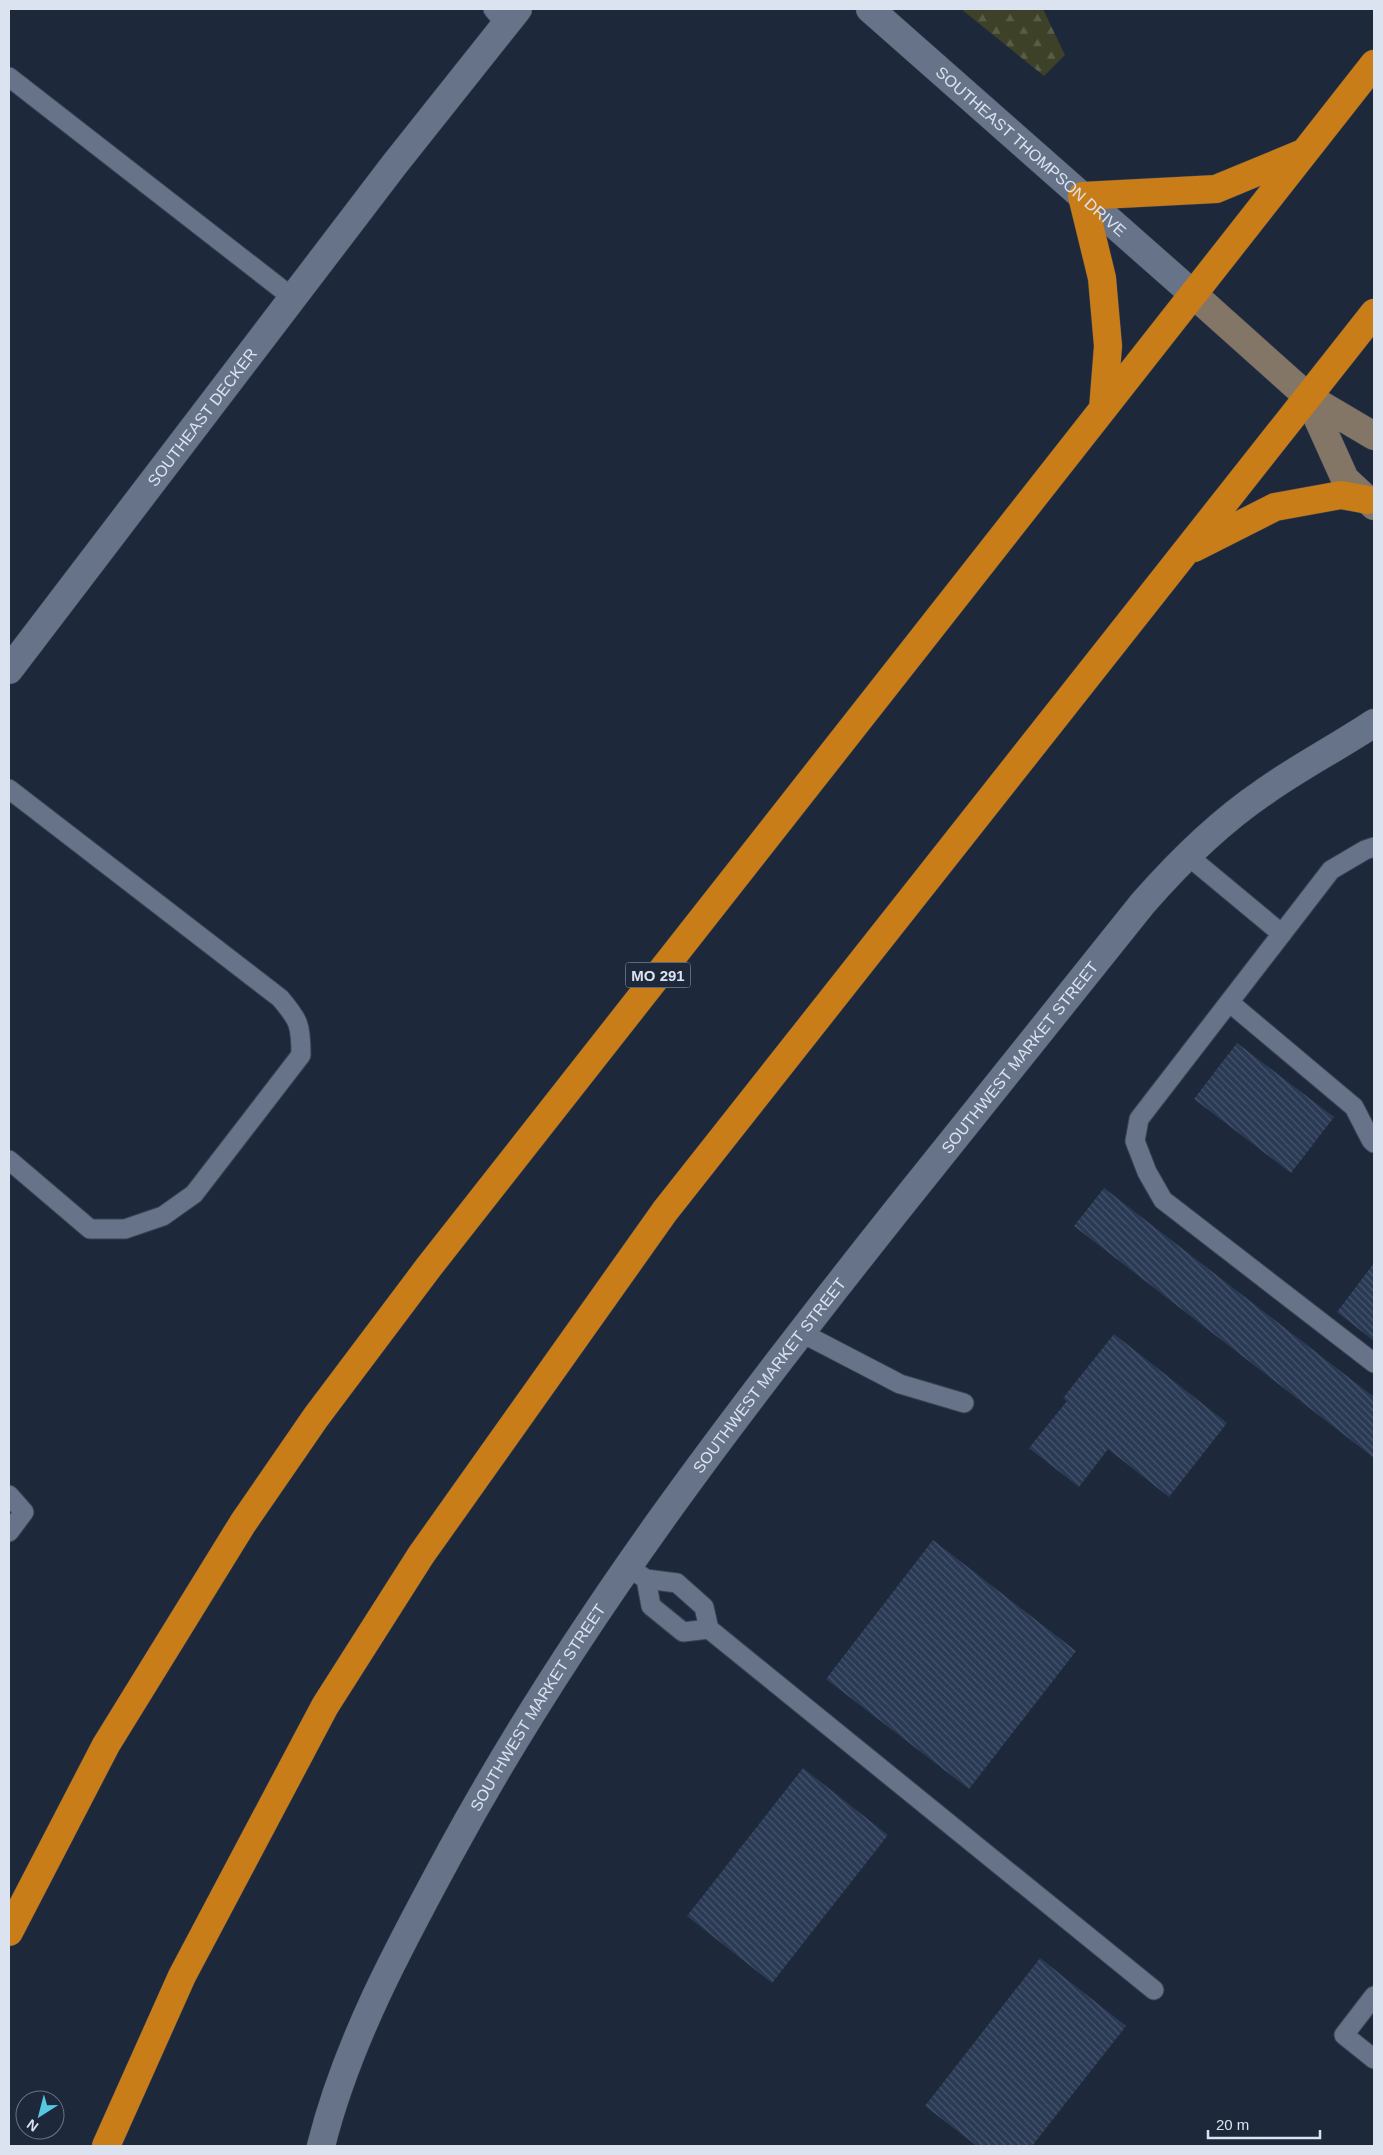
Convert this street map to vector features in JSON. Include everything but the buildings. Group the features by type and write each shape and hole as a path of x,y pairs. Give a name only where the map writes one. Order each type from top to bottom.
{"highway":[{"name":"MO 291","path":"9,1932 106,1746 243,1523 316,1418 434,1260 1374,64"},
{"path":"1102,409 1108,346 1102,278 1082,196 1216,189 1305,152"},
{"path":"106,2146 182,1976 320,1714 421,1555 665,1211 1374,313"},
{"path":"1186,552 1275,506 1341,495 1371,503"}],"main road":[{"path":"1193,294 1308,397 1374,436"},
{"path":"1308,397 1346,479 1371,503"}],"street":[{"name":"SOUTHEAST THOMPSON DRIVE","path":"870,9 1193,294"},
{"name":"SOUTHEAST DECKER","path":"9,670 394,166 505,14"},
{"name":"SOUTHWEST MARKET STREET","path":"321,2146 346,2067 381,1986 477,1803 538,1701 637,1573 713,1446 800,1332 1143,903 1187,855 1218,827 1264,791 1374,723"}],"lane":[{"path":"9,77 293,298"},
{"path":"9,789 280,998 295,1016 301,1036 301,1055 194,1194 163,1216 125,1229 90,1229 9,1160"},
{"path":"1374,848 1365,850 1331,870 1139,1119 1135,1141 1147,1172 1163,1200 1374,1363"},
{"path":"1187,855 1282,934"},
{"path":"1229,1002 1354,1107 1374,1143"},
{"path":"800,1332 900,1384 964,1403"},
{"path":"9,1495 24,1512 9,1532"},
{"path":"637,1573 651,1606 682,1632 709,1629"},
{"path":"637,1573 677,1583 704,1607 709,1629 1154,1990"},
{"path":"1374,1996 1344,2035 1374,2059"}],"green space":[{"path":"961,9 1043,9 1065,55 1044,76"}]}
